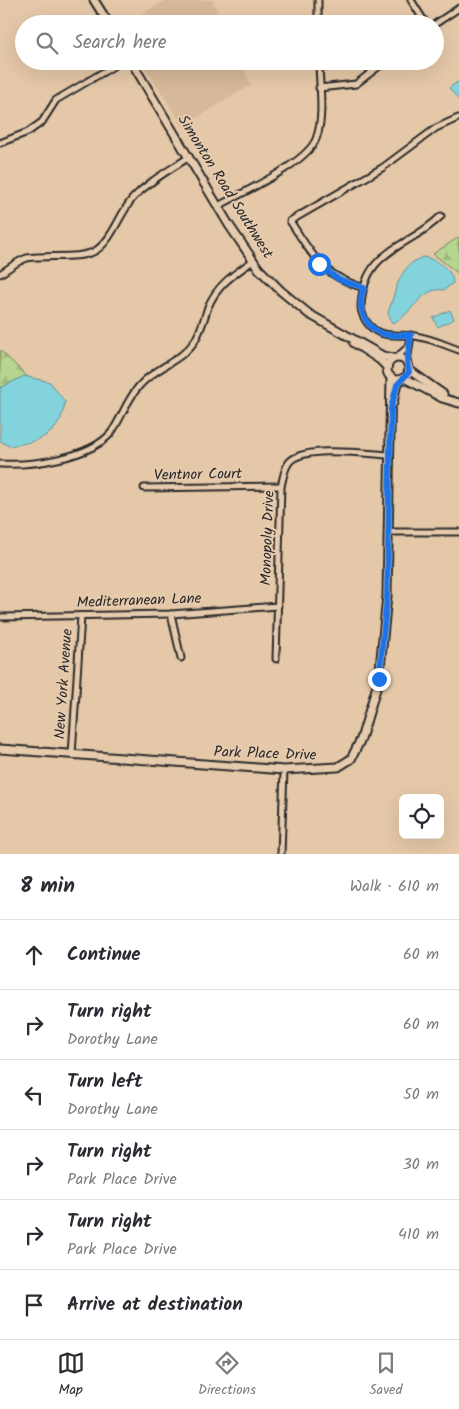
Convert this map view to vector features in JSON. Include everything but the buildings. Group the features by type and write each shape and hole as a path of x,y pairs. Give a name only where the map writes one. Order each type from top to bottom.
{"street":[{"path":"94,0 103,15"},
{"path":"318,0 318,15"},
{"path":"411,0 420,15"},
{"path":"444,18 459,8"},
{"path":"0,142 28,132 42,122 56,100 107,70"},
{"name":"Simonton Road Southwest","path":"137,70 253,262 274,285 296,304 380,360 387,367"},
{"path":"218,206 296,162 310,150 316,138 320,121 319,70"},
{"path":"319,88 356,84 374,70"},
{"path":"364,288 338,279 319,264 290,220 382,168 436,128 458,118"},
{"path":"0,274 24,259 47,255 86,255 95,251 105,243 133,199 149,184 190,157"},
{"path":"441,216 431,226 379,259 372,268 364,288 361,310 370,326 381,334 411,335 459,350"},
{"path":"0,464 31,465 55,461 94,445 106,437 139,386 181,355 193,343 210,302 223,283 253,262"},
{"name":"Simonton Road Southwest","path":"336,330 383,356 395,358"},
{"path":"411,335 407,362 409,370 456,402"},
{"path":"408,346 387,367 391,377 403,379 433,394 456,402"},
{"path":"395,358 407,362"},
{"path":"403,379 409,370"},
{"name":"Park Place Drive","path":"0,749 284,770 338,767 350,759 361,739 379,679 386,613 391,408 389,395 391,377"},
{"name":"Park Place Drive","path":"391,408 397,385 403,379"},
{"name":"Monopoly Drive","path":"276,658 281,486 288,463 300,454 319,452 390,455"},
{"name":"Ventnor Court","path":"144,488 281,486"},
{"path":"388,532 459,532"},
{"name":"Mediterranean Lane","path":"0,617 171,614 278,606"},
{"path":"171,614 181,658"},
{"name":"New York Avenue","path":"72,754 81,616"},
{"path":"281,854 284,770"}],"shaded area":[{"path":"167,0 212,0 219,15 139,15"},
{"path":"147,70 244,70 251,85 183,126"}],"green space":[{"path":"459,237 459,274 433,254"},
{"path":"0,350 38,387 0,389"}],"water":[{"path":"459,81 459,100 449,88"},
{"path":"423,257 433,260 447,269 453,283 444,290 436,290 422,297 405,315 392,323 388,313 399,280 408,266"},
{"path":"450,310 454,319 438,327 433,318"},
{"path":"24,376 50,382 65,402 63,413 59,423 46,435 29,442 9,446 0,441 0,388"}],"route":[{"path":"319,264 338,279 364,288 361,310 365,320 375,330 381,334 411,335 407,362 409,372 407,376 399,381 391,408 387,596 379,679"}]}
